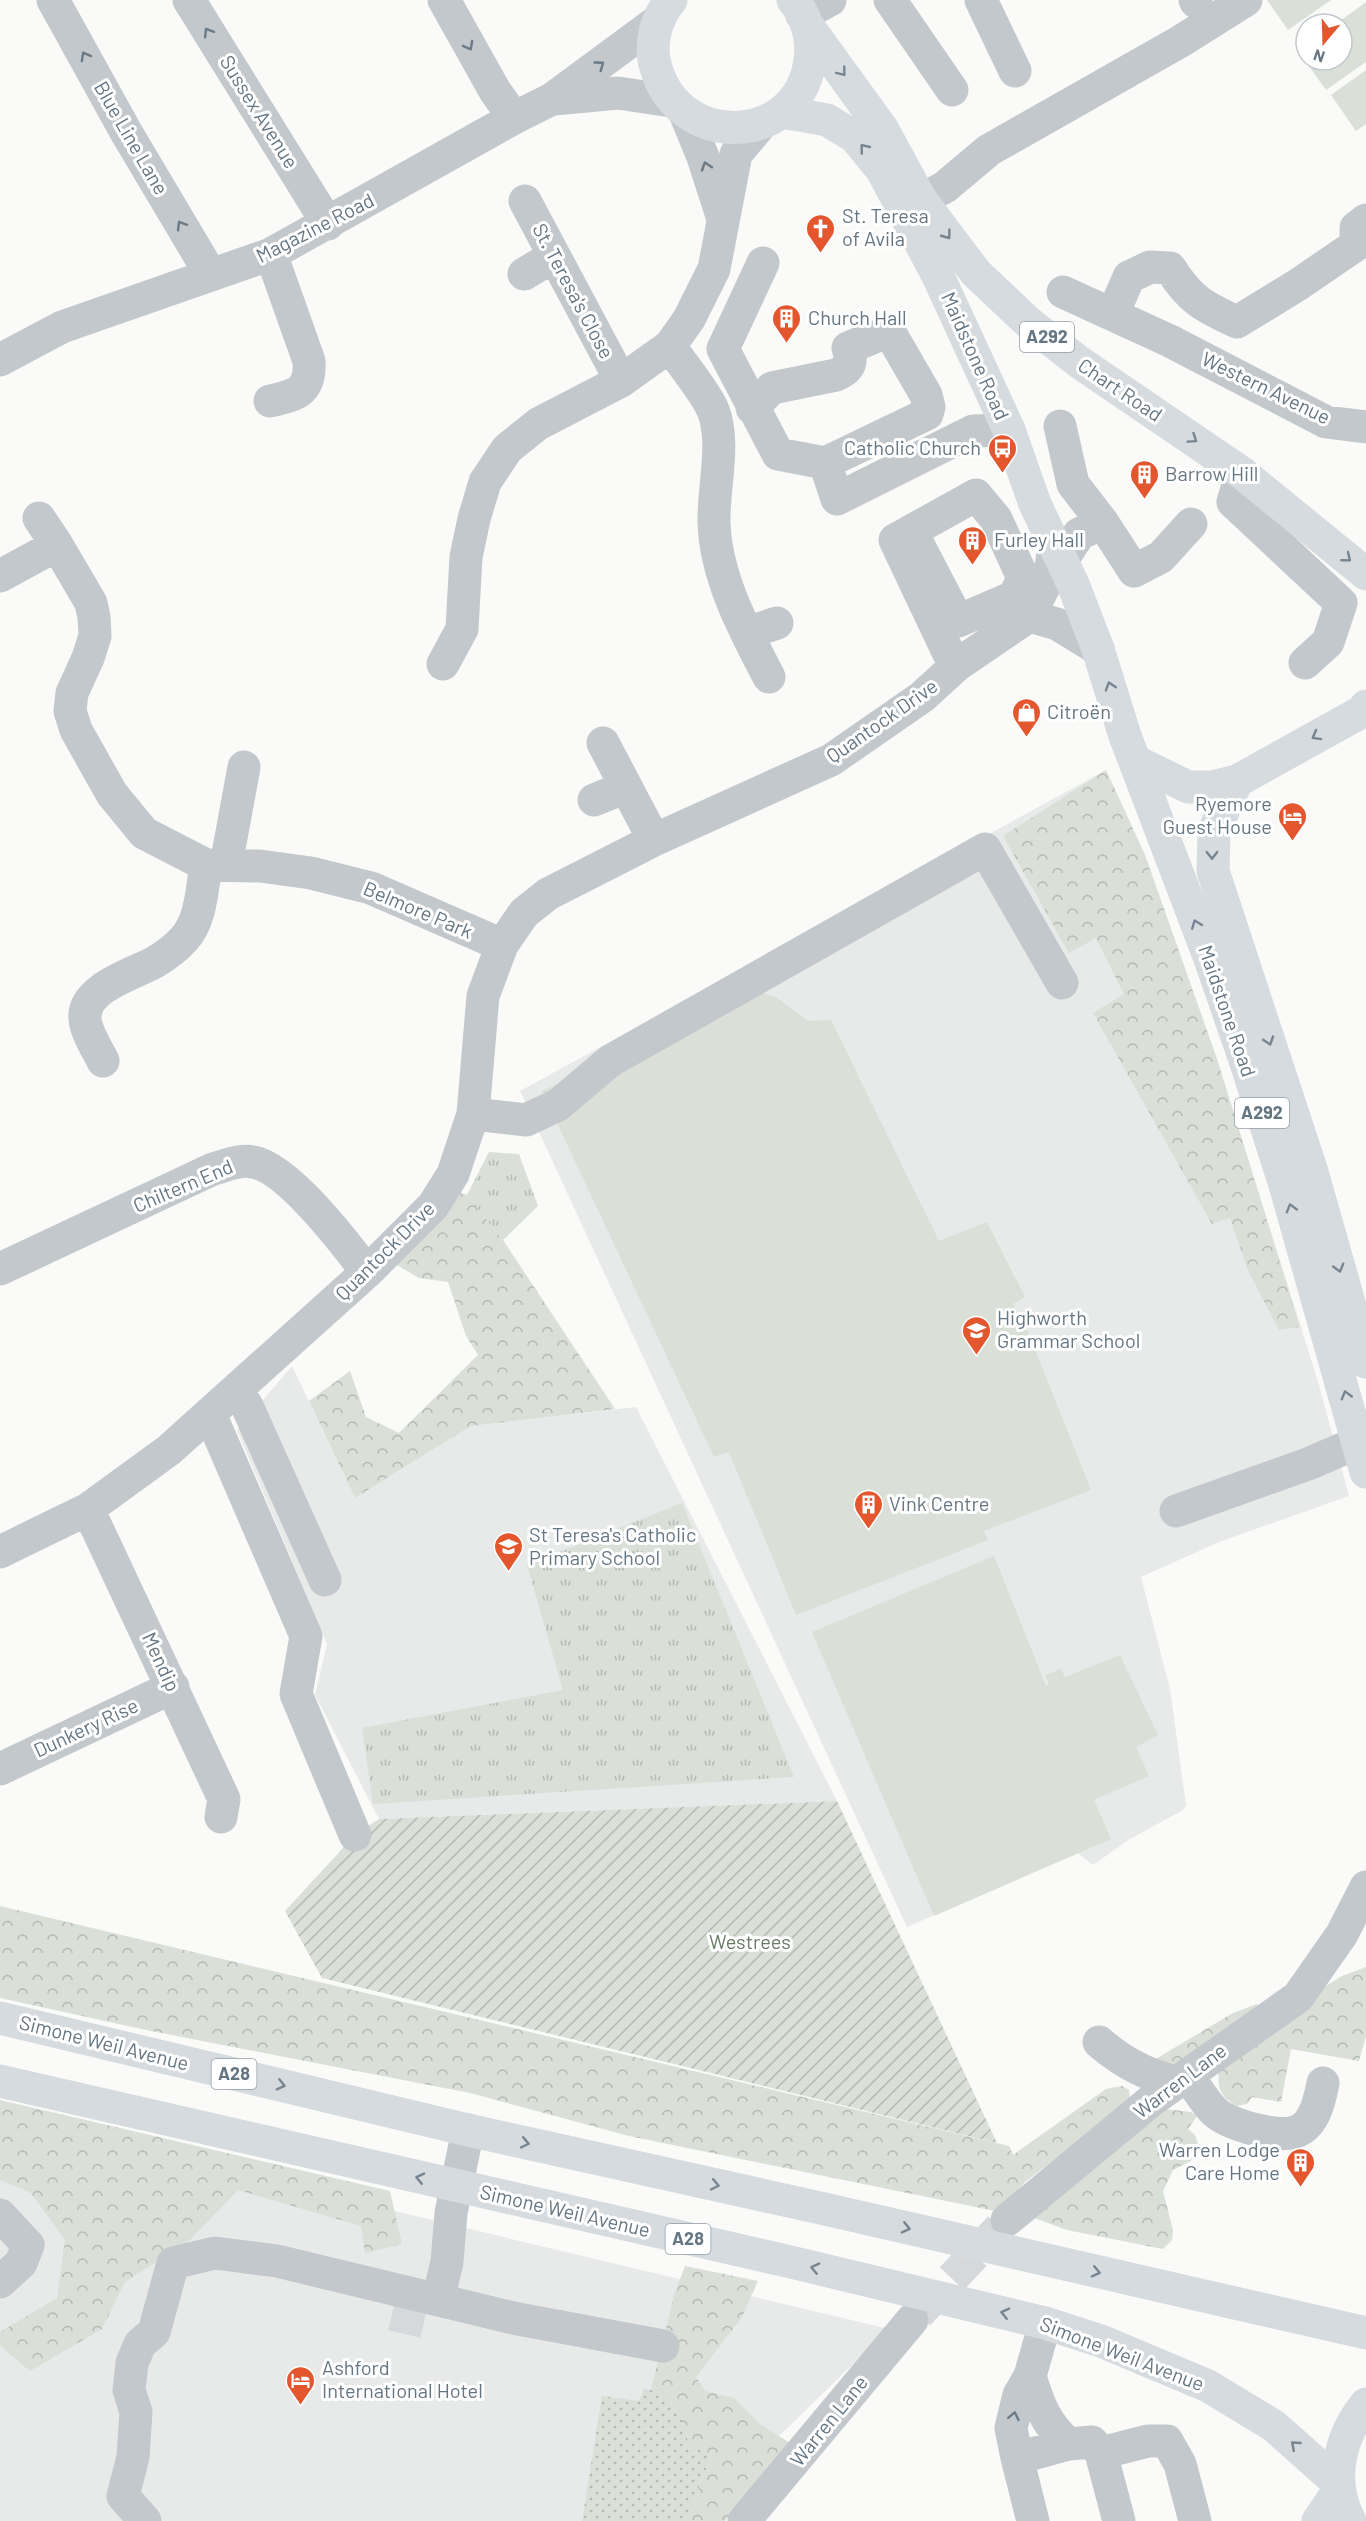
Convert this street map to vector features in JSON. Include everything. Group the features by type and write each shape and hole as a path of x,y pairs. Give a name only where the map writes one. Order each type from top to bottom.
{"main road":[{"path":"665,10 653,40 654,62 660,83 678,107 709,125 735,129 772,117 798,94 808,72 811,48 808,10"},
{"name":"Chart Road","path":"808,10 883,130 921,200 976,273 1029,322 1079,362 1242,473 1366,574"},
{"name":"Maidstone Road","path":"772,117 827,120 855,136 882,170 938,276 1009,430 1035,504 1073,584 1098,649 1125,736 1209,956 1246,1063 1285,1185 1366,1472"},
{"path":"1135,761 1188,787 1212,788 1237,781 1365,709"},
{"name":"Maidstone Road","path":"1237,781 1214,831 1213,871 1312,1172 1366,1362"},
{"name":"Simone Weil Avenue","path":"0,2018 468,2130 1366,2333"},
{"name":"Simone Weil Avenue","path":"0,2081 1045,2323 1101,2342 1208,2386 1274,2426 1339,2487"},
{"path":"1350,2521 1339,2487 1338,2469 1346,2438 1366,2404"},
{"path":"1318,2521 1339,2487"}],"street":[{"name":"Blue Line Lane","path":"53,0 126,132 211,275"},
{"name":"Sussex Avenue","path":"189,0 328,224"},
{"path":"444,0 495,91 514,118"},
{"path":"890,0 952,90"},
{"path":"981,0 1015,71"},
{"path":"921,200 945,188 989,150 1181,41 1246,0"},
{"name":"Magazine Road","path":"3,351 62,327 271,254 552,99 665,10"},
{"name":"Magazine Road","path":"552,99 618,93 678,107"},
{"name":"St. Teresa's Close","path":"678,107 703,157 723,220"},
{"name":"St. Teresa's Close","path":"443,664 462,629 466,557 485,482 507,449 538,424 621,381 670,346 689,319 714,269 736,154 772,117"},
{"name":"St. Teresa's Close","path":"525,201 621,381"},
{"path":"1113,315 1129,277 1150,267 1170,268 1184,291 1207,308 1237,322 1356,245 1356,228 1366,220"},
{"path":"270,401 299,393 310,371 309,361 271,254"},
{"path":"524,274 554,256"},
{"path":"752,408 772,388 844,372 849,368 848,348 889,331 926,395 929,407 927,414 825,463 778,454 752,408 723,349 763,263"},
{"name":"Western Avenue","path":"1063,292 1170,341 1326,422 1366,427"},
{"path":"670,346 713,411 720,450 714,488 714,525 719,559 734,609 769,677"},
{"path":"1060,426 1073,484 1103,523 1134,571 1161,557 1191,524"},
{"path":"825,463 837,499 973,431 1009,430"},
{"path":"1242,473 1233,502 1341,603 1328,642 1305,663"},
{"path":"1035,504 1073,484"},
{"path":"1057,554 1079,534 1103,523"},
{"name":"Belmore Park","path":"0,576 48,531 91,603 95,636 72,693 70,711 76,730 112,794 144,833 216,865 260,866 311,873 371,888 502,945"},
{"path":"911,531 895,540 948,652 957,666"},
{"name":"Quantock Drive","path":"0,1552 88,1509 169,1450 368,1272 433,1206 453,1174 473,1114 483,996 502,945 524,913 548,894 654,840 831,760 922,697 957,666 1029,616 1050,574 1057,554"},
{"path":"1029,616 1057,624 1098,649"},
{"path":"747,633 777,622"},
{"path":"603,743 654,840"},
{"path":"103,1061 84,1020 86,1006 94,995 121,978 156,962 184,939 193,926 216,865 244,767"},
{"path":"594,800 626,787"},
{"path":"473,1114 526,1120 558,1105 610,1060 985,849 1062,983"},
{"name":"Chiltern End","path":"0,1269 213,1169 243,1161 267,1166 284,1177 348,1246 368,1272"},
{"path":"237,1390 247,1407 325,1580"},
{"path":"210,1414 306,1636 296,1694 355,1835"},
{"path":"1176,1511 1308,1464 1345,1448 1358,1439"},
{"name":"Mendip","path":"88,1509 224,1799 221,1817"},
{"name":"Dunkery Rise","path":"0,1768 172,1687"},
{"name":"Warren Lane","path":"1007,2220 1182,2078 1298,1997 1354,1936 1366,1887"},
{"path":"1099,2042 1134,2067 1156,2078 1182,2078 1215,2112 1243,2126 1277,2135 1298,2132 1311,2121 1319,2103 1323,2083"},
{"path":"438,2313 447,2262 451,2213 468,2130"},
{"path":"0,2215 28,2245 21,2263 0,2282"},
{"path":"145,2521 123,2496 133,2457 136,2412 129,2390 132,2363 140,2344 154,2332 173,2263 215,2253 277,2261 371,2284 438,2313 477,2310 663,2346"},
{"path":"371,2284 392,2314"},
{"name":"Warren Lane","path":"744,2521 912,2320"},
{"path":"1033,2521 1011,2428 1019,2395 1030,2376 1045,2323"},
{"path":"1030,2376 1038,2405 1051,2428 1068,2444"},
{"path":"1101,2453 1148,2441 1167,2441 1180,2464 1196,2521"},
{"path":"1017,2458 1068,2444 1092,2442 1101,2453 1119,2521"}],"shaded area":[{"name":"Highworth Grammar School","path":"1106,770 1145,855 1217,1059 1319,1385 1349,1496 1219,1542 1141,1577 1170,1689 1186,1805 1183,1810 1130,1839 1093,1865 1078,1853 907,1927 520,1091"},
{"name":"St Teresa's Catholic Primary School","path":"292,1366 355,1498 471,1426 636,1407 837,1801 379,1819 315,1695 327,1644 237,1430"},
{"path":"0,2117 889,2329 692,2521 0,2521"}],"green space":[{"path":"1267,0 1331,0 1314,12 1294,12 1294,26 1288,30"},
{"path":"1366,2 1366,62 1354,70 1354,12"},
{"path":"1366,70 1366,124 1356,131 1331,95"},
{"path":"1313,72 1352,72 1326,90"},
{"path":"1106,770 1145,855 1217,1059 1300,1327 1279,1330 1249,1273 1230,1218 1212,1224 1093,1013 1124,994 1096,938 1069,953 1003,836"},
{"path":"758,992 776,997 808,1021 831,1020 939,1241 987,1222 1025,1297 1013,1304 1028,1332 1091,1490 984,1531 988,1540 796,1615 729,1452 714,1457 542,1091"},
{"path":"489,1152 519,1154 538,1206 503,1240 467,1195"},
{"path":"452,1190 467,1195 503,1240 615,1409 471,1426 355,1498 309,1401 350,1371 366,1417 399,1433 478,1355 466,1336 448,1282 419,1278 392,1262"},
{"path":"682,1503 794,1777 373,1804 362,1728 563,1690 527,1565"},
{"path":"994,1556 1046,1686 1049,1684 1045,1675 1061,1669 1065,1677 1120,1655 1158,1735 1136,1747 1149,1776 1094,1800 1111,1839 934,1916 812,1632"},
{"name":"Westrees","path":"837,1801 997,2143 322,1978 285,1911 355,1835 379,1819"},
{"path":"0,1906 1009,2146 1013,2155 1106,2089 1122,2086 1129,2090 1130,2102 1025,2182 1000,2212 629,2136 470,2093 151,2031 0,1998"},
{"path":"1366,1967 1366,2036 1359,2061 1291,2049 1281,2102 1252,2097 1247,2104 1237,2106 1223,2095 1219,2087 1219,2069 1323,1988 1342,1976"},
{"path":"1257,2004 1260,2010 1173,2068 1149,2063 1233,2013"},
{"path":"0,2100 390,2191 402,2244 365,2253 361,2226 238,2190 189,2241 125,2282 102,2329 30,2371 0,2345 0,2332 57,2298 65,2240 31,2193 0,2180"},
{"path":"1164,2109 1191,2112 1197,2116 1188,2129 1195,2135 1199,2147 1191,2161 1173,2170 1163,2191 1173,2230 1172,2240 1163,2249 1067,2230 1029,2216"},
{"path":"685,2266 758,2281 742,2317 696,2377 705,2391 734,2398 760,2424 790,2443 725,2521 686,2521 712,2454 689,2446 683,2422 665,2392 651,2390 674,2295"},
{"path":"644,2389 665,2392 683,2422 689,2445 712,2453 686,2521 582,2521 602,2396 639,2401"}],"tunnel":[{"path":"918,2314 1000,2228"},
{"path":"392,2314 438,2325"}],"place":[{"name":"St. Teresa of Avila","path":"821,254"},
{"name":"Church Hall","path":"787,344"},
{"name":"Catholic Church","path":"1002,474"},
{"name":"Barrow Hill","path":"1144,500"},
{"name":"Furley Hall","path":"973,566"},
{"name":"Citroën","path":"1026,738"},
{"name":"Ryemore Guest House","path":"1293,842"},
{"name":"Highworth Grammar School","path":"976,1356"},
{"name":"Vink Centre","path":"868,1530"},
{"name":"St Teresa's Catholic Primary School","path":"508,1572"},
{"name":"Warren Lodge Care Home","path":"1301,2188"},
{"name":"Ashford International Hotel","path":"301,2406"}]}
